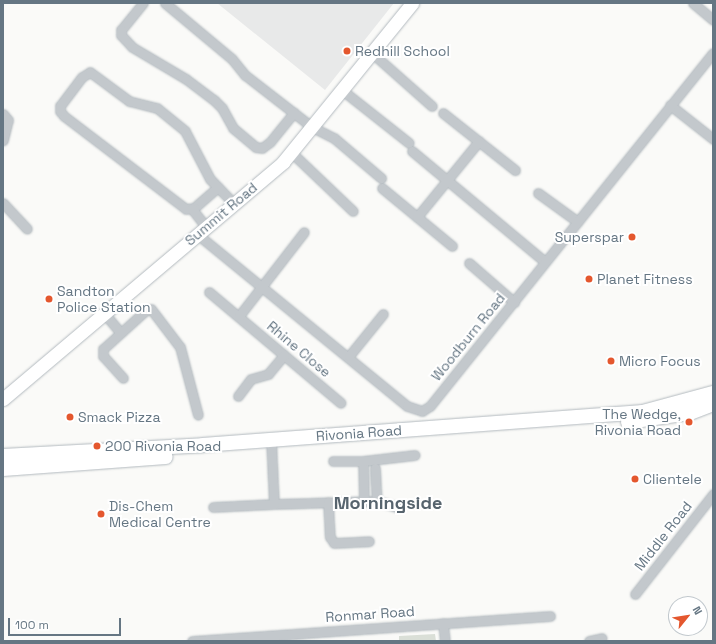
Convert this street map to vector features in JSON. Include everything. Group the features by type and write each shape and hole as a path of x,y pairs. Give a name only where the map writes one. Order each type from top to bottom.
{"main road":[{"name":"Summit Road","path":"3,399 201,230 234,204 292,153 412,3"},
{"name":"Rivonia Road","path":"3,469 126,460 271,444 644,412 712,399"},
{"name":"Rivonia Road","path":"3,456 271,444"},
{"path":"112,450 121,453 126,460"}],"street":[{"path":"143,3 121,30 121,35 132,47 186,79 214,100 222,108 233,128 256,147 262,148 270,142 294,112"},
{"path":"165,3 232,59 245,75 312,127 334,138 381,178"},
{"path":"693,3 713,20"},
{"path":"372,53 432,106"},
{"name":"Woodburn Road","path":"192,209 201,230 262,286 349,356 407,406 422,411 430,406 713,53"},
{"path":"218,187 192,209 182,207 61,112 62,103 84,75 93,72 126,99 152,106 181,127 193,143 210,179 218,187 234,204"},
{"path":"342,90 545,262"},
{"path":"670,105 713,139"},
{"path":"443,113 515,170"},
{"path":"3,114 8,119 3,140"},
{"path":"417,217 479,141"},
{"path":"292,153 353,211"},
{"path":"382,188 452,246"},
{"path":"538,193 578,222"},
{"path":"3,203 27,229"},
{"path":"238,316 304,232"},
{"path":"469,263 514,302"},
{"name":"Rhine Close","path":"209,292 341,403"},
{"path":"123,378 102,352 120,332 147,309 153,310 180,346 198,415"},
{"path":"104,313 120,332"},
{"path":"349,356 384,314"},
{"path":"238,396 251,379 268,374 284,355"},
{"path":"271,444 274,504"},
{"path":"334,461 363,461 414,455"},
{"path":"363,461 364,501"},
{"path":"375,468 377,501"},
{"name":"Middle Road","path":"635,594 713,494"},
{"path":"212,507 364,501 377,501 397,507"},
{"path":"328,502 330,537 334,543 369,541"},
{"name":"Ronmar Road","path":"192,641 550,616"},
{"path":"443,623 445,641"},
{"path":"319,631 321,641"},
{"path":"589,641 602,638"}],"shaded area":[{"path":"217,3 394,3 325,90"},
{"path":"435,634 436,641 399,641 399,636"}],"place":[{"name":"Redhill School","path":"347,51"},
{"name":"Superspar","path":"632,237"},
{"name":"Planet Fitness","path":"589,279"},
{"name":"Sandton Police Station","path":"49,299"},
{"name":"Micro Focus","path":"611,361"},
{"name":"Smack Pizza","path":"70,417"},
{"name":"The Wedge, Rivonia Road","path":"689,422"},
{"name":"200 Rivonia Road","path":"97,446"},
{"name":"Clientele","path":"635,479"},
{"name":"Dis-Chem Medical Centre","path":"101,514"}],"district":[{"name":"Morningside","path":"388,503"}]}
